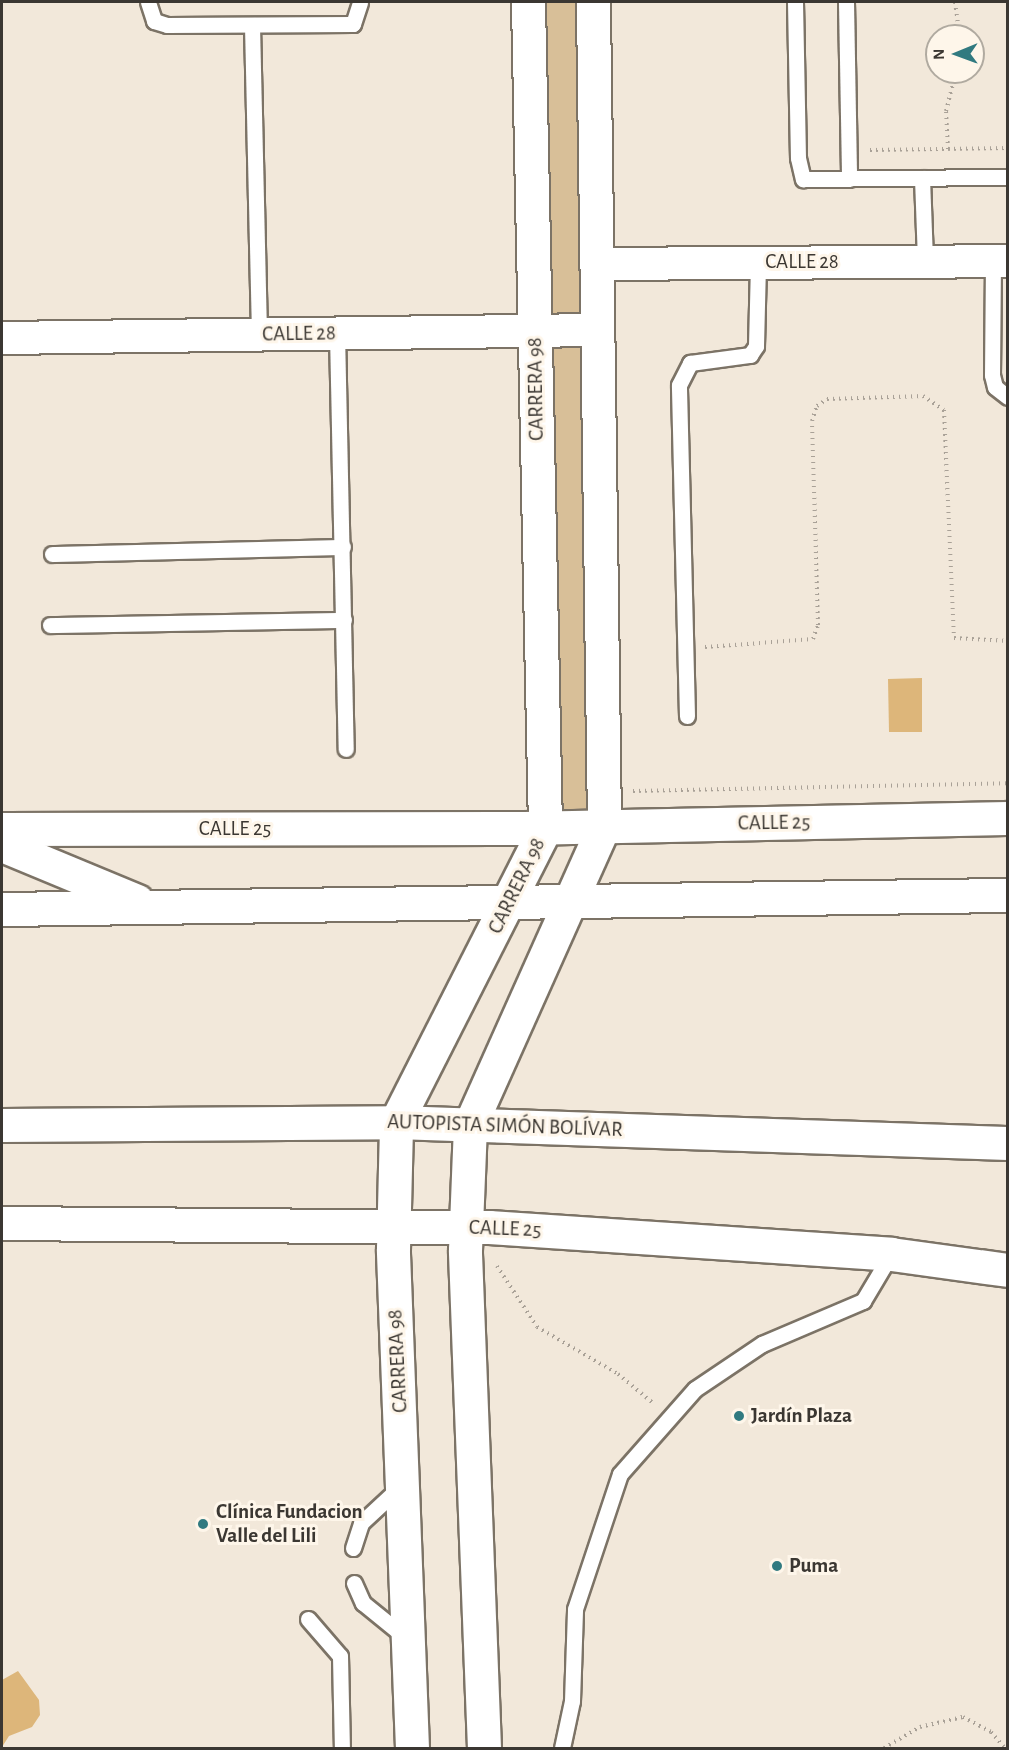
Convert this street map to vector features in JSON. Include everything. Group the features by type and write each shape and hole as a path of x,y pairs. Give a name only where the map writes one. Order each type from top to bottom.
{"main road":[{"name":"CARRERA 98","path":"412,1749 393,1227 396,1122 545,828 528,2"},
{"path":"484,1749 466,1227 470,1125 564,903 604,825 593,2"},
{"name":"CALLE 25","path":"2,829 545,828 1008,818"},
{"path":"2,844 147,905"},
{"path":"2,909 147,905 508,904 1008,895"},
{"name":"AUTOPISTA SIMÓN BOLÍVAR","path":"2,1125 396,1122 1008,1143"},
{"name":"CALLE 25","path":"2,1223 466,1227 891,1254 1008,1270"}],"street":[{"name":"CALLE 28","path":"597,264 1000,261"},
{"name":"CALLE 28","path":"2,338 597,330"}],"lane":[{"path":"148,2 154,21 167,25 353,24 360,2"},
{"path":"795,2 799,171 803,178 1008,177"},
{"path":"846,2 849,179"},
{"path":"252,25 259,334"},
{"path":"922,178 925,261"},
{"path":"1000,261 992,375 995,387 1008,397"},
{"path":"687,716 679,384 690,363 750,355 756,346 758,262"},
{"path":"337,333 346,749"},
{"path":"52,554 343,547"},
{"path":"50,625 344,620"},
{"path":"562,1749 572,1701 575,1609 595,1540 620,1474 667,1417 695,1389 762,1344 863,1301 891,1254"},
{"path":"353,1548 361,1523 403,1484"},
{"path":"354,1583 363,1603 408,1640"},
{"path":"308,1619 340,1656 342,1749"}],"path":[{"path":"955,2 958,24"},
{"path":"948,149 946,111 953,84"},
{"path":"849,150 1008,148"},
{"path":"686,648 813,639 818,625 812,421 817,406 827,399 924,396 944,410 954,638 1008,641"},
{"path":"629,791 1008,783"},
{"path":"493,1259 537,1328 562,1346 618,1374 667,1417"},
{"path":"884,1749 920,1727 963,1717 991,1731 1005,1749"}],"shaded area":[{"path":"528,2 593,2 604,825 545,828"},
{"path":"922,678 922,732 889,732 888,679"},
{"path":"18,1671 39,1700 40,1715 32,1727 9,1736 2,1747 2,1680"}],"place":[{"name":"Jardín Plaza","path":"739,1416"},
{"name":"Clínica Fundacion Valle del Lili","path":"203,1524"},
{"name":"Puma","path":"777,1566"}]}
